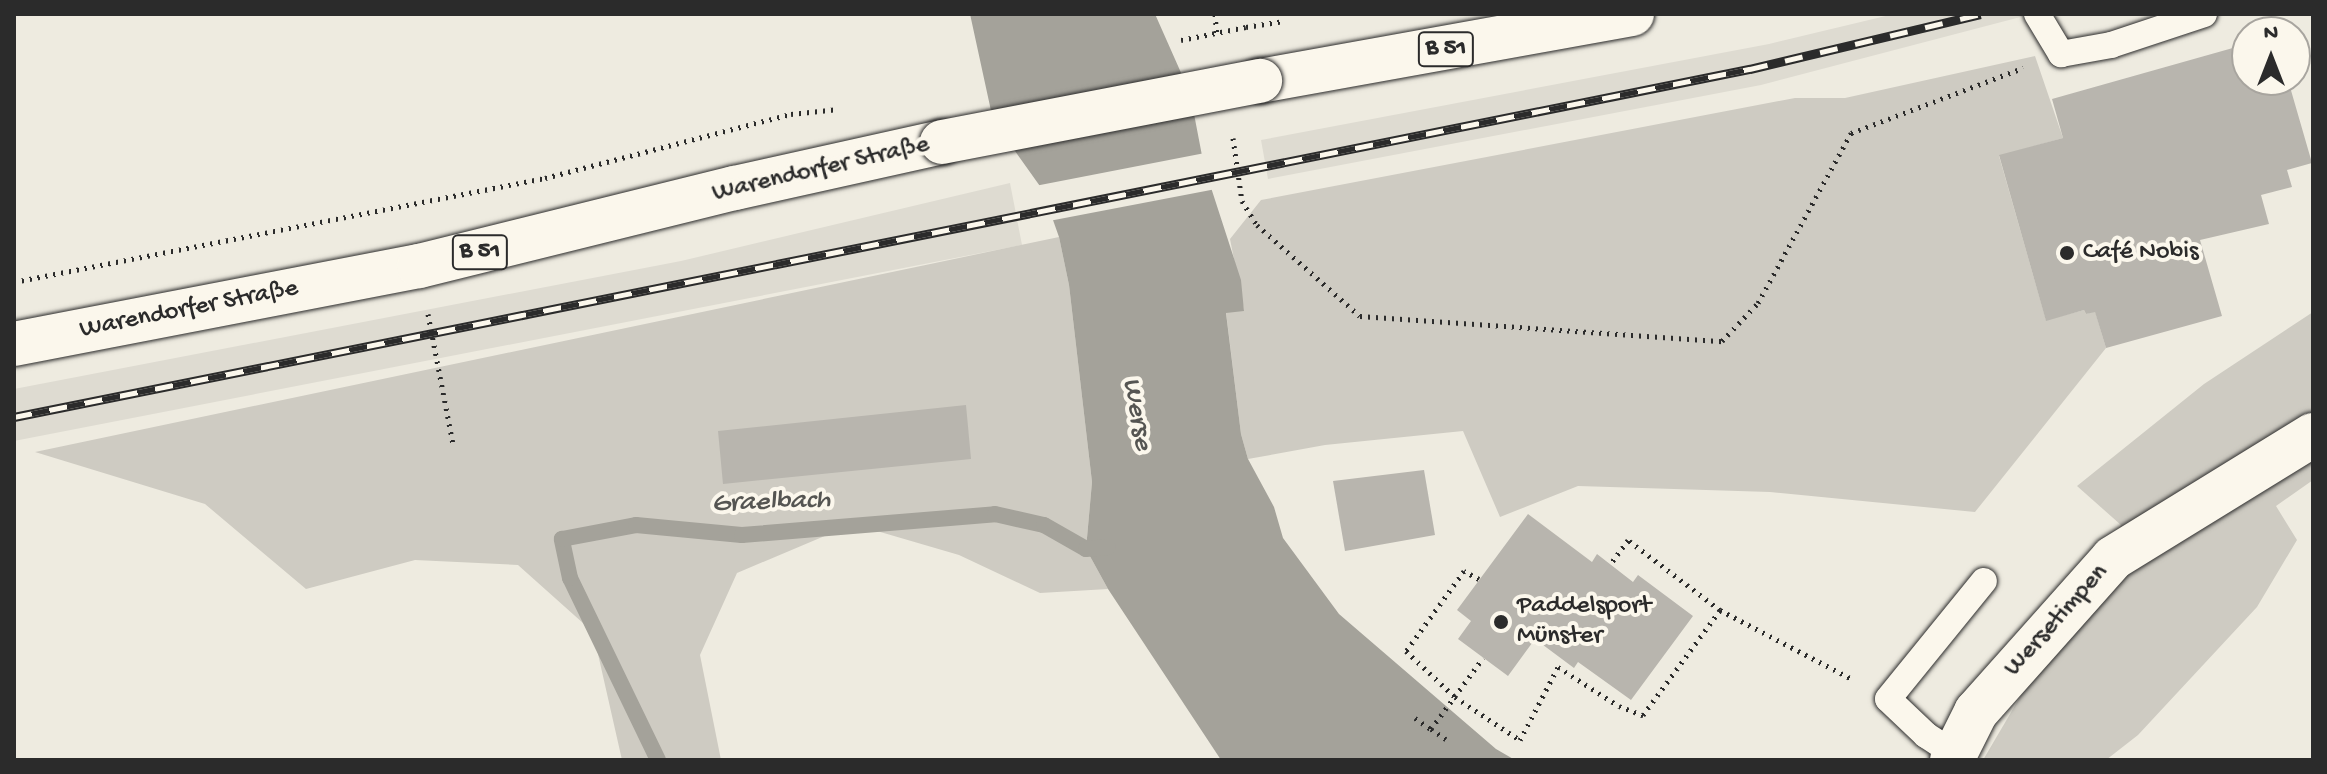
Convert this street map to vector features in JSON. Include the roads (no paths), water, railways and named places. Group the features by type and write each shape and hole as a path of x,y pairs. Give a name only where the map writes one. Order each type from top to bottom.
{"main road":[{"name":"Warendorfer Straße","path":"14,344 419,266 735,188 942,142 1632,14"},
{"name":"Wersetimpen","path":"1954,757 1976,712 2113,558 2313,435"}],"lane":[{"path":"2037,14 2061,54 2111,45 2204,14"},
{"path":"1954,757 1888,699 1984,581"}],"water":[{"name":"Werse","path":"970,14 1155,14 1190,93 1204,166 1241,280 1244,311 1226,313 1241,434 1248,459 1274,507 1283,538 1339,614 1496,749 1515,760 1221,760 1108,589 1086,549 1092,482 1069,285 1059,237 1042,189 993,120"}],"waterway":[{"name":"Graelbach","path":"658,760 570,578 562,539 636,525 742,535 995,514 1044,525 1086,549 1108,547"}],"railway":[{"path":"14,417 1750,69 1981,14"}],"place":[{"name":"Café Nobis","path":"2067,253"},
{"name":"Paddelsport Münster","path":"1501,622"}]}
